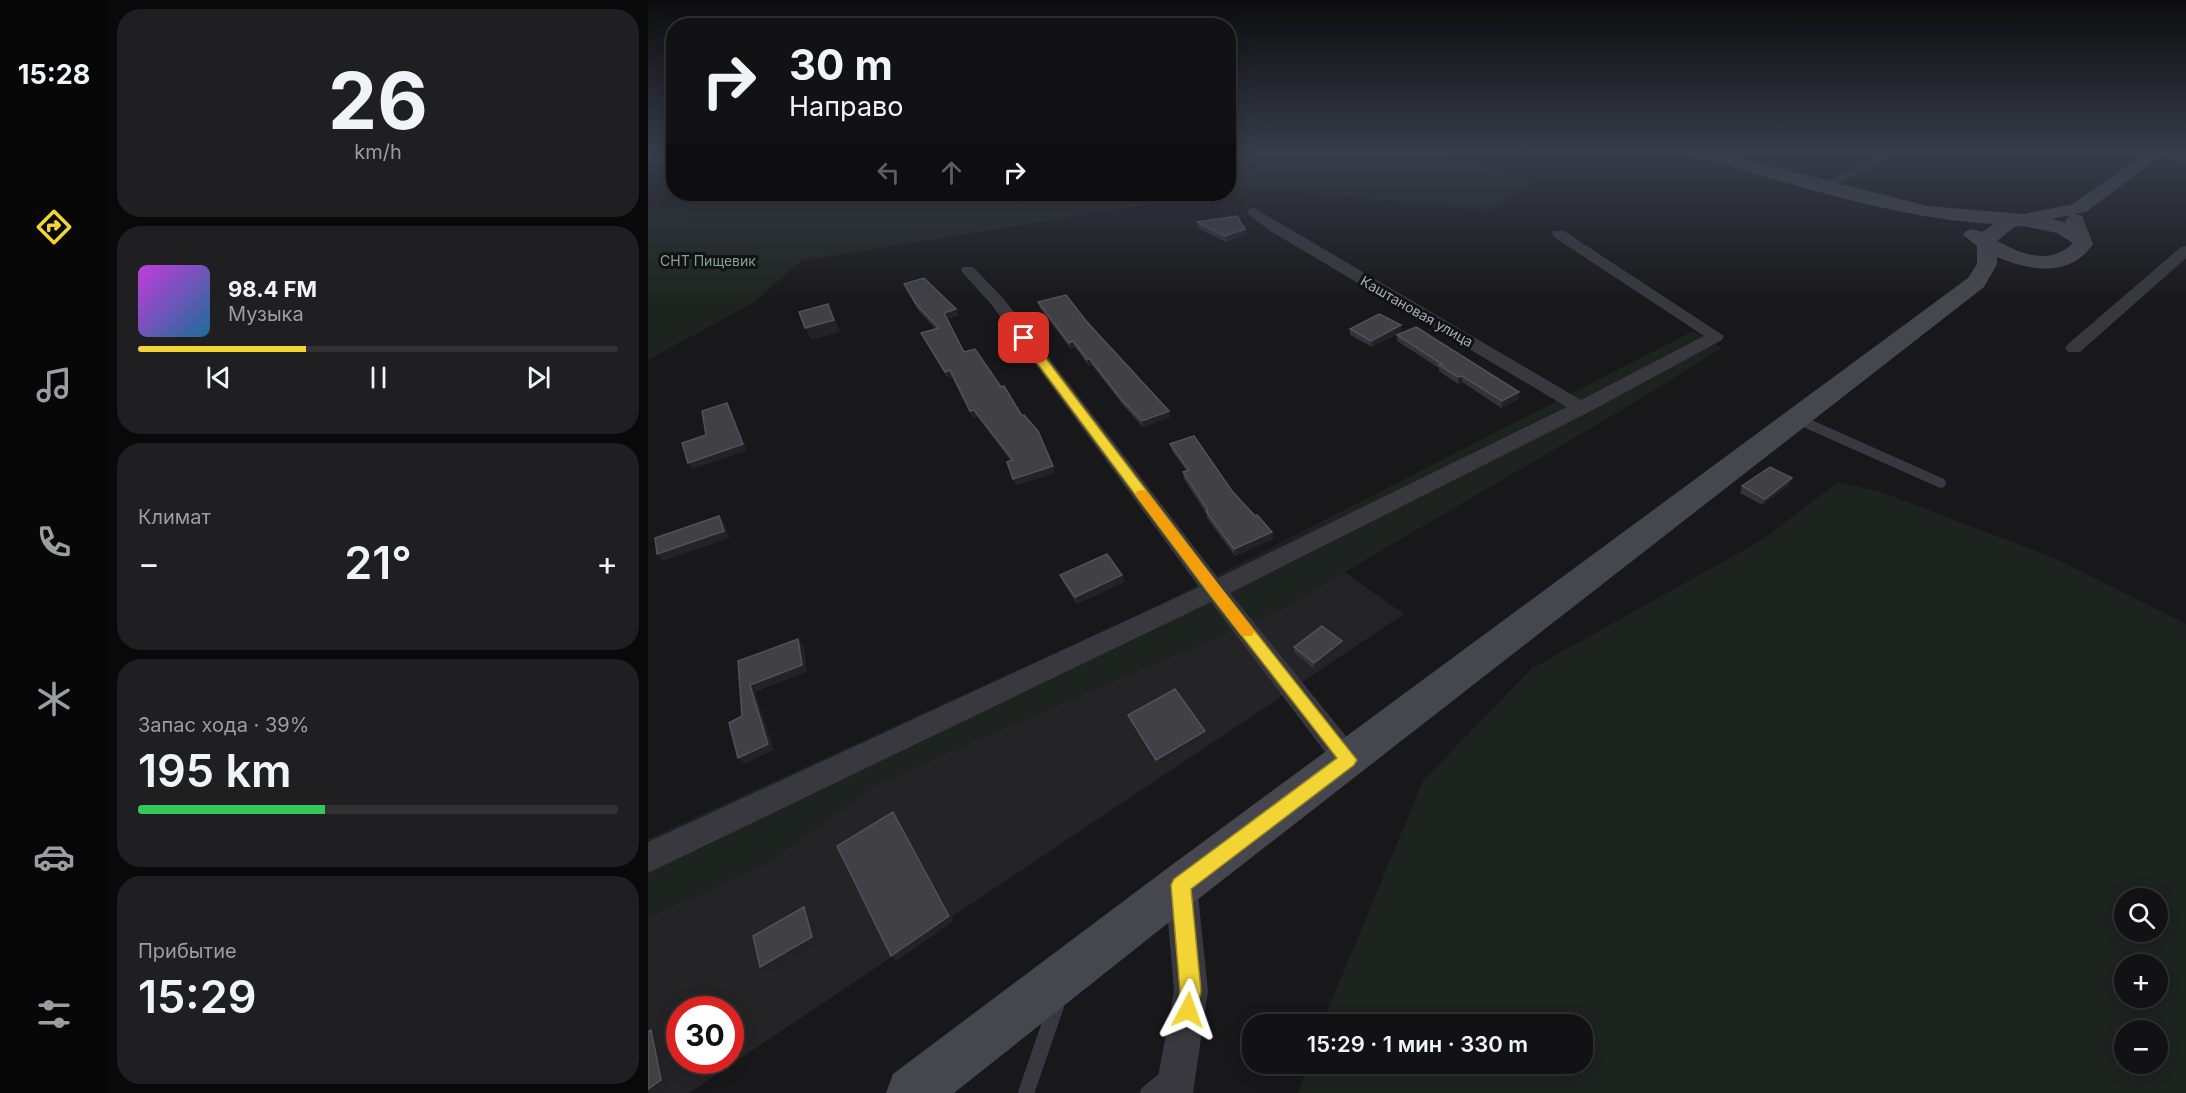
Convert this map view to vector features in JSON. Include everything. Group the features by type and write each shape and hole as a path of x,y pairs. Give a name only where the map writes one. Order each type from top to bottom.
{"main road":[{"path":"1894,203 1930,212 2049,224 2080,237"},
{"path":"1976,282 1987,264 1986,240 1990,234 2016,220 2036,219 2079,208 2086,203"},
{"path":"912,1093 1181,885 1976,282 2045,263 2062,261 2074,253 2083,244 2075,224 2079,208"},
{"path":"1930,212 1957,224 1988,245 2020,259 2045,263"}],"street":[{"name":"Каштановая улица","path":"1254,212 1277,229 1582,408"},
{"path":"648,858 1215,591 1582,408 1716,336 1559,234"},
{"path":"2074,348 2186,250"},
{"path":"968,270 997,301 1215,591 1348,760"},
{"path":"1177,1081 1191,991 1181,885"}],"lane":[{"path":"1795,418 1941,483"},
{"path":"1026,1093 1067,974"},
{"path":"1148,1093 1177,1081"}],"shaded area":[{"path":"1344,572 1404,614 744,1056 744,996 666,996 666,1074 717,1074 689,1093 648,1093 648,917 771,860 875,784 1285,607"}],"green space":[{"name":"СНТ Пищевик","path":"689,203 1158,203 801,261 753,303 648,360 648,206 669,209"},
{"path":"1410,203 1502,203 1490,211"},
{"path":"1693,331 1722,348 1622,410 1285,607 875,784 771,860 648,917 648,839 1161,604"},
{"path":"1838,482 1881,492 2052,557 2186,624 2186,1093 1298,1093 1305,1074 1593,1074 1593,1014 1326,1014 1423,781 1531,669 1765,538"}],"building":[{"path":"1237,216 1245,229 1225,236 1197,222"},
{"path":"924,278 956,309 944,313 964,352 975,349 1001,387 1004,386 1022,416 1024,415 1038,431 1053,466 1013,479 1007,462 1013,460 974,410 970,411 950,370 945,372 921,333 939,328 916,304 904,284"},
{"path":"1066,295 1087,322 1169,411 1142,421 1121,399 1090,359 1087,359 1073,341 1069,343 1038,302"},
{"path":"828,304 834,320 805,328 799,312"},
{"path":"1379,314 1401,325 1371,341 1350,329"},
{"path":"1416,327 1519,392 1502,401 1462,376 1458,377 1397,335"},
{"path":"727,403 743,444 688,463 682,443 706,435 702,411"},
{"path":"1194,436 1232,491 1272,532 1234,549 1206,511 1208,510 1183,472 1189,470 1170,444"},
{"path":"1770,467 1792,478 1765,499 1742,486"},
{"path":"719,516 724,531 657,554 655,538"},
{"path":"1107,554 1122,575 1075,597 1060,575"},
{"path":"1322,626 1342,641 1314,663 1294,647"},
{"path":"798,639 802,665 750,685 768,744 738,758 729,723 742,716 738,661"},
{"path":"1175,689 1205,731 1156,760 1128,715"},
{"path":"893,812 949,916 891,956 837,846"},
{"path":"804,907 812,937 760,967 753,936"},
{"path":"651,1030 661,1080 648,1089 648,1032"}],"slow traffic":[{"path":"1142,494 1247,632"}],"route":[{"path":"1024,338 1215,591 1348,760 1181,885 1191,991 1188,1010"}]}
